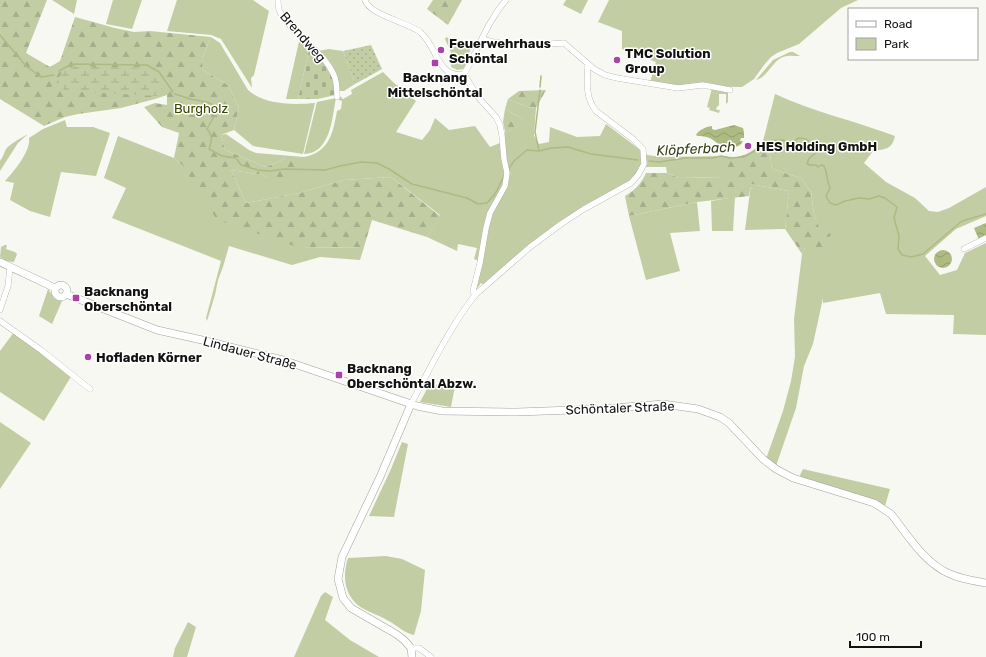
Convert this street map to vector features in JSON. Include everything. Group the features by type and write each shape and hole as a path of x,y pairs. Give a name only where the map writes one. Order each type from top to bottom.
{"street":[{"name":"Brendweg","path":"278,0 279,11 293,28 321,56 335,78 337,97"},
{"path":"365,0 366,3 373,9 419,31 427,38 442,67 448,71 460,75 464,74"},
{"path":"464,74 489,24 506,0"},
{"path":"482,39 524,46 564,43 588,64 605,75 678,88 703,85 730,90"},
{"path":"412,657 411,648 404,640 351,608 343,598 338,579 342,557 380,477 411,404 465,309 475,296 542,237 584,209 631,183 638,175 644,164 643,149 596,111 589,101 587,93 588,64"},
{"path":"464,74 477,96 496,117 500,125 503,154 507,173 505,186 490,212 480,263 472,291 475,296"},
{"path":"964,249 986,238"},
{"name":"Lindauer Straße","path":"0,262 55,288 59,285 64,286 66,289 66,294 157,330 283,360 411,404"},
{"path":"0,310 8,286 10,268"},
{"path":"0,321 41,350 90,389"},
{"name":"Schöntaler Straße","path":"411,404 418,407 450,412 570,410 663,404 698,408 720,417 728,423 763,460 776,469 793,478 874,503 884,508 891,514 929,560 942,570 958,577 986,583"},
{"path":"411,648 419,648 431,657"}],"green space":[{"name":"Burgholz","path":"0,0 47,0 26,53 50,67 60,61 75,17 134,32 150,31 211,37 202,58 203,70 228,85 239,108 234,130 221,135 225,150 266,167 286,158 295,160 295,174 287,179 268,178 263,175 231,170 246,203 299,193 344,180 391,177 440,216 427,237 372,220 364,247 300,248 217,220 183,166 174,158 179,133 162,127 144,107 155,103 167,105 167,95 121,108 65,117 44,126 0,99"},
{"path":"52,0 77,0 74,14"},
{"path":"113,0 142,0 132,29 106,24"},
{"path":"177,0 253,0 269,11 254,75 251,78 252,88 221,39 211,35 167,31"},
{"path":"433,0 462,0 448,25 427,9"},
{"path":"566,0 588,0 581,14 563,5"},
{"path":"609,0 858,0 841,8 799,44 771,57 754,79 742,87 678,86 650,82 656,62 622,49 622,31 598,22"},
{"path":"211,37 220,43 248,90 255,95 262,99 280,103 315,103 303,154 253,146 234,130 239,108 228,85 203,70 202,58"},
{"path":"300,37 314,52 309,50 298,99 286,99"},
{"path":"446,37 471,49 466,58 469,60 463,69 457,70 451,67 452,55 445,39"},
{"path":"371,45 382,69 355,84 343,51"},
{"path":"329,49 343,51 355,84 344,91 339,90 318,51"},
{"path":"309,50 314,52 313,54 319,61 323,62 333,79 335,95 318,99 298,99"},
{"path":"790,52 800,56 789,56 779,59 764,75 756,80 773,60"},
{"path":"73,66 148,68 156,73 164,86 157,96 66,91 56,83 62,72"},
{"path":"383,72 416,101 396,132 422,140 430,130 435,118 449,130 475,126 490,147 505,141 505,132 517,127 523,119 505,109 508,99 527,107 536,108 534,136 539,144 549,142 550,127 577,137 600,136 606,124 647,155 663,157 725,156 725,177 679,178 667,173 666,167 639,167 636,174 630,181 559,222 529,245 484,285 481,283 476,290 482,262 474,259 477,248 458,244 457,251 427,237 440,215 391,177 344,180 299,193 246,203 231,170 263,175 268,178 286,158 266,167 225,150 221,135 226,134 249,150 256,153 304,157 313,154 320,151 329,140 337,111 341,109 342,101 339,100 340,96 343,99 352,94 351,90"},
{"path":"712,88 728,91 728,102 726,104 726,94 719,94 719,105 716,108 717,110 720,110 719,113 709,110 710,108 707,107"},
{"path":"546,90 536,108 527,107 508,99 519,91"},
{"path":"775,94 804,106 895,136 894,141 890,146 873,151 864,163 886,182 915,198 929,211 938,212 949,208 986,187 986,216 956,229 925,256 940,275 957,270 965,253 986,243 986,335 953,334 954,315 886,314 880,293 823,303 823,298 813,344 804,366 796,408 776,466 766,459 783,411 791,381 795,357 794,319 802,254 805,248 820,231 814,214 811,192 801,178 772,169 770,155 763,141"},
{"path":"336,98 329,133 325,141 320,148 313,152 304,154 317,102"},
{"path":"505,109 523,119 518,126 505,132 503,122"},
{"path":"65,120 67,127 93,127 110,133 96,176 61,172 50,217 30,211 10,200 14,183 5,181 25,155 29,138 43,129"},
{"path":"28,134 18,143 0,171 0,161 6,149"},
{"path":"118,136 174,158 183,166 300,248 364,247 360,260 320,257 292,265 229,246 207,321 206,318 221,261 112,218 126,188 104,178"},
{"path":"763,141 770,155 772,169 801,178 811,192 814,214 820,230 831,234 820,254 805,248 802,254 785,229 789,191 751,184 749,196 697,202 629,216 625,196 637,186 646,173 667,173 679,178 725,177 725,156 741,156 751,152"},
{"path":"751,184 789,191 785,229 745,230"},
{"path":"735,197 733,231 712,231 711,201"},
{"path":"697,202 700,231 670,233 680,271 646,280 629,216"},
{"path":"7,245 6,249 17,254 14,262 4,261 0,257 1,247"},
{"path":"48,289 55,299 62,301 52,324 39,316"},
{"path":"14,332 72,375 44,421 0,392 0,351"},
{"path":"429,385 455,386 451,407 420,402"},
{"path":"0,422 31,443 0,489"},
{"path":"402,442 408,444 394,517 369,516 391,469"},
{"path":"803,469 890,489 885,506 801,477 800,475"},
{"path":"386,556 402,559 425,570 421,611 414,635 407,633 384,618 362,608 351,598 348,592 345,572 348,558"},
{"path":"325,592 333,597 325,620 350,640 379,657 294,657 321,596"},
{"path":"188,622 196,627 187,657 173,657 175,648"}],"water":[{"path":"734,125 743,128 744,132 744,138 741,138 740,141 743,141 737,147 725,143 718,144 709,138 696,135 701,130 708,127 712,126 712,129 715,130"},
{"path":"986,223 986,237 979,240 974,228"},
{"path":"943,250 947,251 951,255 951,263 947,267 943,268 939,267 935,263 934,259 935,255 939,251"}],"waterway":[{"name":"Klöpferbach","path":"0,35 26,66 41,77 54,75"},
{"name":"Klöpferbach","path":"59,71 72,64 147,65 159,72 173,92"},
{"path":"540,87 541,76"},
{"path":"539,151 535,132 540,90"},
{"name":"Klöpferbach","path":"175,94 190,99 207,102 215,106 217,111 207,129 211,139 209,149 222,156 236,158 241,165 258,170 325,170 361,162 377,163 412,184 467,198 478,204 487,203 495,194 504,176"},
{"name":"Klöpferbach","path":"649,161 659,162 686,158 712,158 721,156 730,158 744,157 756,150 764,141 783,140 793,143 798,138 806,139 817,149 817,152 809,158 807,164 816,165 818,167 821,165 824,166 830,188 826,196 830,203 836,205 845,201 859,198 869,199 879,196 885,198 897,207 894,218 899,236 898,249 902,255 911,257 923,254 962,221 986,214"},
{"name":"Klöpferbach","path":"508,170 514,161 527,150 539,151 551,148 568,147 591,154 638,160"}],"place":[{"name":"Feuerwehrhaus Schöntal","path":"441,50"},
{"name":"TMC Solution Group","path":"617,60"},
{"name":"Backnang Mittelschöntal","path":"435,63"},
{"name":"HES Holding GmbH","path":"748,146"},
{"name":"Backnang Oberschöntal","path":"76,298"},
{"name":"Hofladen Körner","path":"88,357"},
{"name":"Backnang Oberschöntal Abzw.","path":"339,375"}]}
